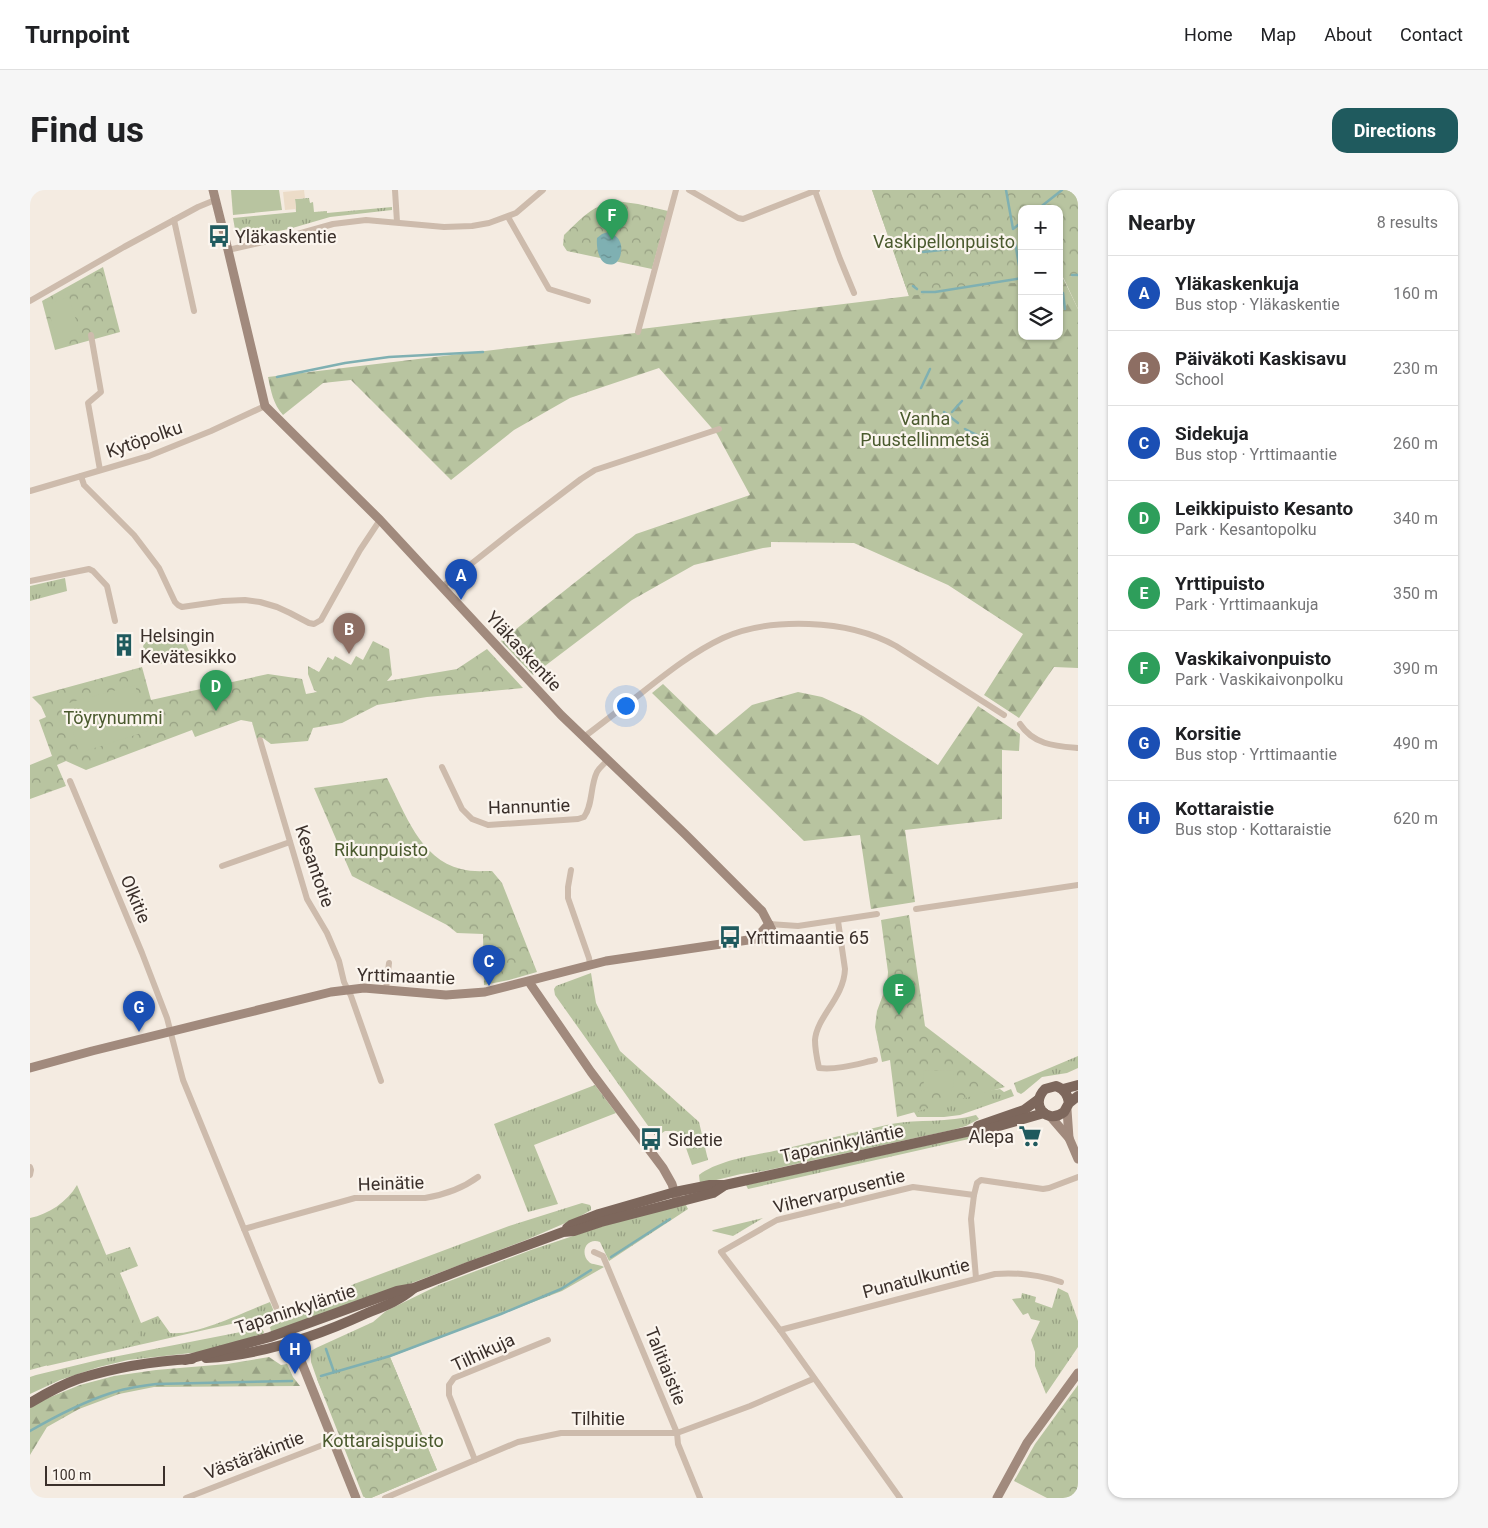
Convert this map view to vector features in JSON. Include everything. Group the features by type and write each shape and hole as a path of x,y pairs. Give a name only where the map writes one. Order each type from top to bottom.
{"main road":[{"path":"1063,1089 1078,1085"},
{"path":"1068,1106 1068,1097 1063,1089 1056,1086 1048,1087 1038,1099 1039,1105 1047,1115 1061,1115 1078,1096"},
{"name":"Tapaninkyläntie","path":"966,1132 990,1121 1024,1110 1038,1099"},
{"name":"Tapaninkyläntie","path":"185,1360 288,1331 397,1291 414,1288 563,1232 574,1231 676,1197 713,1193 725,1185 1047,1115"},
{"name":"Tapaninkyläntie","path":"30,1403 48,1392 78,1379 113,1370 248,1354 274,1349 344,1324 402,1298 414,1288"}],"street":[{"path":"213,190 264,406"},
{"path":"395,190 397,222"},
{"path":"228,250 333,224 366,220 458,227 489,223 516,213 543,190"},
{"path":"638,332 676,190"},
{"path":"689,190 738,218 744,219 816,190 854,293"},
{"path":"30,301 174,220 216,200"},
{"path":"508,217 549,289 588,301"},
{"path":"174,220 194,311"},
{"path":"91,335 101,392 88,403 100,470"},
{"name":"Kytöpolku","path":"30,491 157,453 264,406"},
{"name":"Yläkaskentie","path":"264,406 380,520 535,688 762,911 769,924"},
{"path":"442,587 581,478 595,470 719,429"},
{"path":"81,476 84,485 134,535 159,568 176,602 182,607 245,600 260,602 290,613 309,623 317,623 321,620 360,550 380,520"},
{"path":"30,581 89,569 94,571 107,586 115,621"},
{"path":"584,737 662,676 704,648 736,633 769,626 794,624 818,624 845,628 882,639 1004,715"},
{"path":"1020,724 1033,738 1046,744 1078,748"},
{"name":"Kesantotie","path":"260,740 307,899 327,933 339,961 344,982 381,1081"},
{"name":"Hannuntie","path":"442,767 462,808 467,814 472,819 481,823 495,825 578,820 584,817 588,810 595,777 599,769 608,760"},
{"name":"Olkitie","path":"70,781 142,953 171,1031 183,1080 276,1307"},
{"path":"222,866 290,842"},
{"path":"571,870 568,898 590,964"},
{"path":"916,909 1078,885"},
{"path":"769,924 798,926 878,914"},
{"path":"838,920 845,976 841,989 816,1034 819,1068 840,1068 875,1060"},
{"name":"Yrttimaantie","path":"30,1068 317,995 364,988 415,993 459,994 493,991 590,964 615,959 755,939 768,939 773,932 769,924"},
{"path":"386,989 389,963"},
{"path":"529,982 591,1072 663,1168 676,1197"},
{"path":"1068,1106 1069,1138"},
{"path":"1047,1115 1069,1138 1078,1159"},
{"path":"30,1167 30,1175"},
{"name":"Heinätie","path":"244,1229 355,1198 434,1197 468,1184 478,1177"},
{"path":"976,1278 971,1219 974,1195 977,1183 980,1180 1043,1189 1078,1177"},
{"name":"Vihervarpusentie","path":"780,1330 720,1252 777,1220 913,1187 974,1195"},
{"name":"Talitiaistie","path":"594,1252 603,1256 651,1368 677,1433 678,1444 700,1498"},
{"name":"Punatulkuntie","path":"780,1330 995,1274 1022,1273 1061,1282"},
{"path":"780,1330 900,1498"},
{"path":"288,1331 356,1498"},
{"name":"Tilhikuja","path":"476,1460 449,1395 449,1386 454,1378 548,1340"},
{"path":"997,1498 1026,1443 1078,1373"},
{"name":"Tilhitie","path":"385,1498 518,1442 561,1434 677,1433 750,1406 814,1379"},
{"name":"Västäräkintie","path":"186,1498 333,1441"}],"green space":[{"path":"231,190 279,190 282,210 233,215"},
{"name":"Vanha Puustellinmetsä","path":"872,190 1078,190 1063,278 1078,309 1078,668 1054,667 1019,718 984,695 1023,634 948,585 854,543 771,542 771,547 694,565 632,600 533,675 501,641 636,534 750,495 717,434 659,368 570,398 514,430 451,480 351,380 323,383 283,415 271,392 268,377 635,333 641,329 909,296"},
{"name":"Vaskipellonpuisto","path":"872,190 1078,190 1078,276 1063,278 1063,205 1018,205 1018,282 909,296"},
{"path":"309,198 310,203 313,202 314,212 327,211 327,213 392,207 392,210 330,217 289,229 241,238 236,235 233,218 296,212 295,199"},
{"path":"616,201 668,211 652,269 567,251 563,245 564,235 582,218 593,209"},
{"path":"103,267 120,332 55,350 42,301"},
{"path":"1078,276 1078,309 1063,277"},
{"path":"69,297 81,337 59,344 46,304"},
{"path":"65,578 67,591 30,601 30,586"},
{"path":"181,633 189,651 189,656 165,663 149,665 143,646 146,642"},
{"name":"Töyrynummi","path":"373,641 389,649 392,675 387,681 457,669 487,649 523,688 427,697 377,705 342,723 313,728 308,741 271,744 263,738 257,740 252,722 241,720 195,737 192,730 86,770 66,761 57,765 66,786 30,799 30,765 52,756 39,720 46,717 41,706 32,697 142,667 151,700 268,674 302,679 306,694 317,692 314,690 308,674 308,666 319,672 328,657 333,660 335,656 351,665 356,656 363,660"},
{"path":"663,684 716,735 752,705 798,692 822,697 863,716 938,765 978,706 1020,734 1019,751 1002,750 1002,819 905,830 915,902 871,909 860,835 804,841 652,693"},
{"path":"135,685 148,731 79,753 65,704"},
{"name":"Rikunpuisto","path":"387,778 415,833 424,845 447,864 473,871 492,871 502,883 537,972 484,985 483,934 457,933 447,925 352,876 314,788"},
{"path":"909,915 925,1026 1005,1087 897,1117 890,1060 882,1062 875,1027 877,1011 887,984 888,972 881,920"},
{"path":"591,973 596,1003 620,1051 699,1122 708,1160 692,1165 686,1148 674,1131 665,1131 656,1137 555,995 554,989 556,986"},
{"path":"1078,1056 1078,1068 1067,1073 1042,1077 1021,1094 1017,1092 1014,1083"},
{"path":"953,1070 954,1087 924,1087 923,1071"},
{"path":"595,1085 616,1113 534,1145 558,1204 528,1212 494,1124"},
{"path":"1000,1089 1004,1092 1011,1089 1014,1096 960,1115 917,1117 911,1101"},
{"path":"976,1115 979,1119 966,1126 952,1130 700,1184 699,1175 716,1165 737,1159 891,1124 955,1119"},
{"path":"983,1133 983,1136 748,1189 746,1185"},
{"path":"77,1185 143,1343 100,1351 30,1370 30,1218 44,1214 63,1202"},
{"path":"582,1203 590,1205 591,1210 526,1240 388,1292 271,1332 270,1327 274,1324 309,1309 354,1284 509,1226"},
{"path":"685,1203 688,1209 609,1261 600,1242 588,1243 585,1250 586,1258 590,1263 604,1267 562,1291 390,1357 437,1470 371,1498 363,1496 365,1493 317,1379 311,1362 311,1351 373,1322 386,1311 439,1285 531,1250 603,1226"},
{"path":"763,1218 733,1236 712,1231 713,1230"},
{"path":"130,1247 138,1266 120,1273 141,1323 158,1316 170,1333 181,1333 206,1327 270,1302 275,1314 47,1366 44,1354 114,1290 106,1255"},
{"path":"1058,1288 1068,1293 1078,1321 1078,1347 1046,1394 1035,1366 1035,1352 1031,1340 1040,1321 1031,1319 1028,1313 1023,1315 1012,1299 1021,1298 1022,1293 1036,1297 1035,1302 1052,1308"},
{"path":"261,1328 264,1332 263,1334 200,1352 128,1360 99,1367 60,1380 30,1394 30,1377 36,1375 98,1360"},
{"path":"269,1357 281,1365 287,1364 300,1386 154,1387 119,1394 79,1409 47,1427 30,1455 30,1408 36,1403 80,1385 114,1376 156,1370 227,1364"},
{"name":"Kottaraispuisto","path":"390,1357 437,1470 371,1498 366,1498 363,1496 317,1379"},
{"path":"1078,1385 1078,1498 1047,1498 1014,1481 1035,1444"}],"shaded area":[{"path":"304,190 305,198 295,199 296,209 285,210 283,192"}],"water":[{"path":"608,232 617,237 621,245 620,257 614,264 605,263 602,260 597,247 597,238"}],"waterway":[{"path":"1006,190 1013,229 1018,225"},
{"path":"1043,205 1062,190"},
{"path":"923,252 1015,242 1018,259"},
{"path":"1072,275 1078,275"},
{"path":"922,292 935,292 1018,279"},
{"path":"913,286 917,289"},
{"path":"1063,293 1065,309"},
{"path":"277,377 345,363 389,357 483,352"},
{"path":"921,388 930,369"},
{"path":"952,412 962,401"},
{"path":"944,412 958,423"},
{"path":"965,429 981,437"},
{"path":"611,1257 670,1219"},
{"path":"321,1376 390,1356 501,1314 561,1289 591,1270"},
{"path":"326,1349 334,1372"},
{"path":"30,1431 90,1401 133,1387 156,1384 292,1381"}],"place":[{"name":"Yläkaskentie","path":"219,236"},
{"name":"Vaskikaivonpuisto","path":"612,240"},
{"name":"Yläkaskenkuja","path":"461,600"},
{"name":"Helsingin Kevätesikko","path":"124,645"},
{"name":"Päiväkoti Kaskisavu","path":"349,654"},
{"name":"Leikkipuisto Kesanto","path":"216,711"},
{"name":"Yrttimaantie 65","path":"730,937"},
{"name":"Sidekuja","path":"489,986"},
{"name":"Yrttipuisto","path":"899,1015"},
{"name":"Korsitie","path":"139,1032"},
{"name":"Alepa","path":"1030,1136"},
{"name":"Sidetie","path":"651,1139"},
{"name":"Kottaraistie","path":"295,1374"}]}
